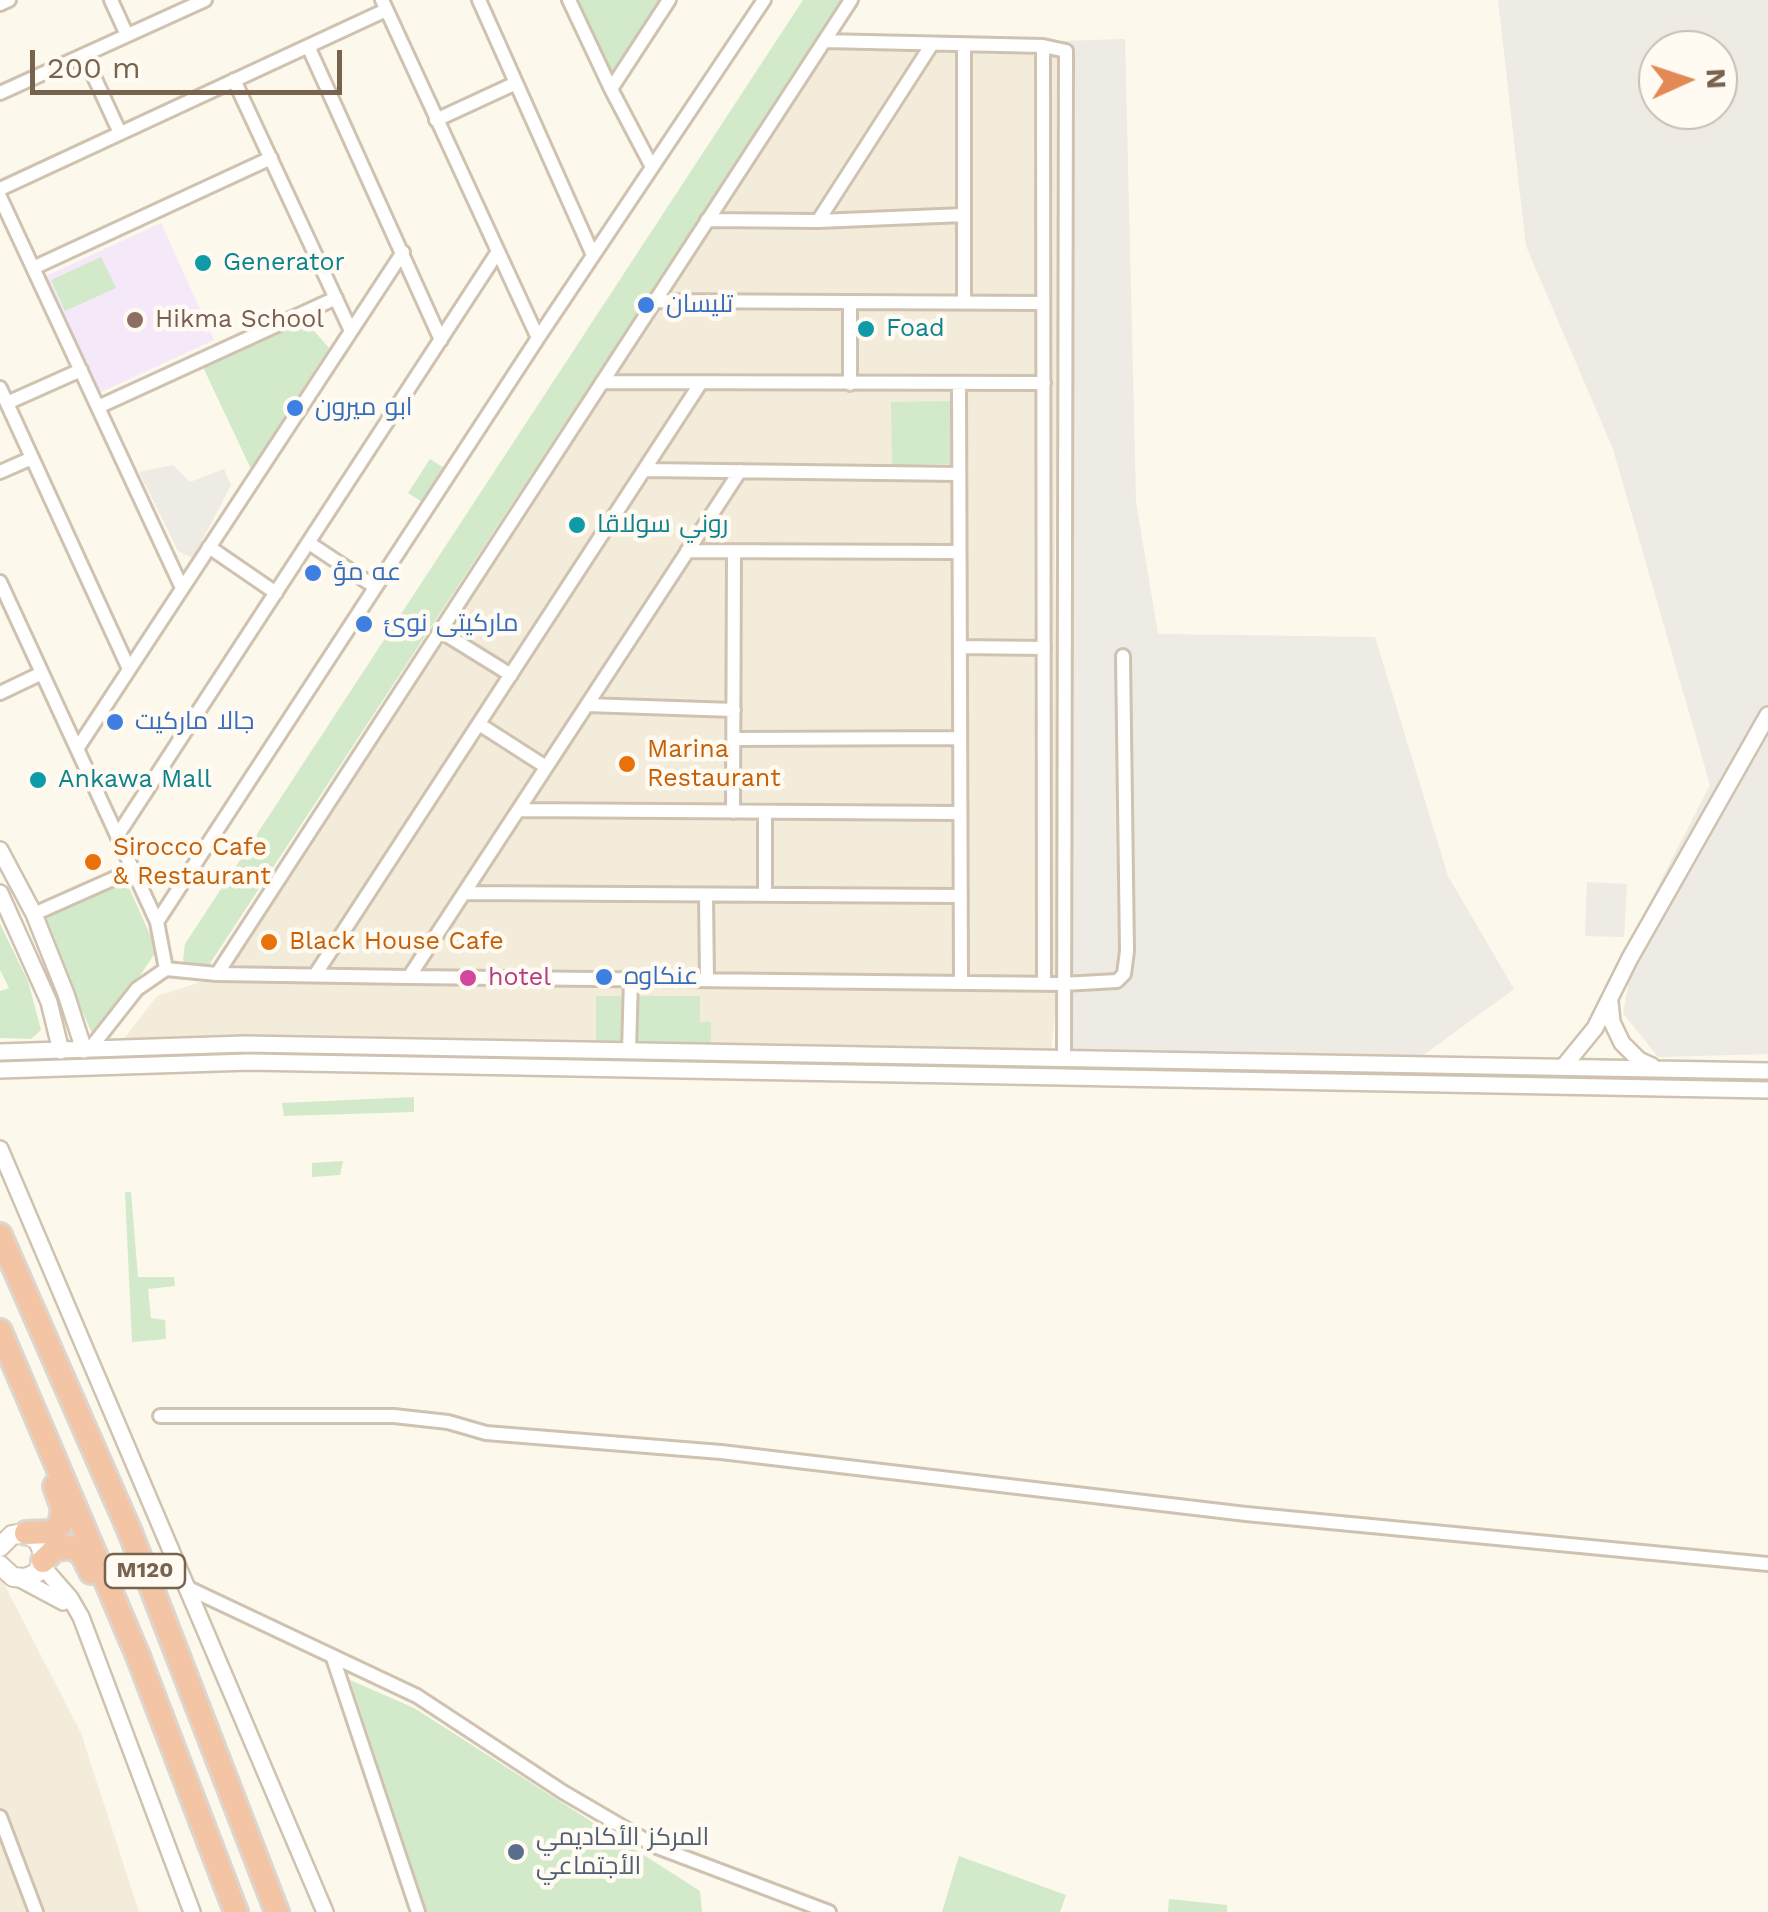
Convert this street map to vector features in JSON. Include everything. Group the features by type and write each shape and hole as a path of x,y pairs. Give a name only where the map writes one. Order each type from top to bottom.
{"highway":[{"name":"M120","path":"0,1235 130,1532 277,1912"},
{"name":"M120","path":"0,1331 125,1624 236,1912"},
{"path":"26,1534 51,1532 60,1526 63,1515 37,1416"},
{"path":"42,1563 62,1547 82,1554 100,1590 125,1624"}],"main road":[{"path":"0,1547 12,1535 26,1534 38,1541 42,1563 32,1576 8,1575"}],"street":[{"path":"0,4 9,0"},
{"path":"111,0 127,35"},
{"path":"479,0 593,256"},
{"path":"570,0 610,89 652,167"},
{"path":"610,89 669,0"},
{"path":"217,974 850,0"},
{"path":"0,93 201,1"},
{"path":"157,922 762,1"},
{"path":"0,189 308,46 384,5 538,338"},
{"path":"824,42 1043,46 1066,50 1064,1058"},
{"path":"818,222 932,44"},
{"path":"964,45 964,302"},
{"path":"308,46 441,340"},
{"path":"1043,46 1044,984"},
{"path":"84,55 120,134"},
{"path":"234,80 351,331"},
{"path":"436,120 516,83"},
{"path":"33,268 271,158"},
{"path":"0,197 182,588"},
{"path":"708,220 818,222 964,215"},
{"path":"77,748 403,252"},
{"path":"117,836 496,254"},
{"path":"98,407 336,298"},
{"path":"655,300 1044,304"},
{"path":"850,304 850,384"},
{"path":"7,403 80,370"},
{"path":"602,382 1044,383"},
{"path":"315,975 700,384"},
{"path":"959,384 961,982"},
{"path":"0,388 130,669"},
{"path":"0,472 32,458"},
{"path":"644,470 959,474"},
{"path":"409,977 740,470"},
{"path":"308,543 375,588"},
{"path":"209,547 276,593"},
{"path":"688,551 960,552"},
{"path":"733,812 734,551"},
{"path":"0,582 157,922 166,969"},
{"path":"440,631 510,675"},
{"path":"960,647 1044,648"},
{"path":"87,1050 138,989 166,969 217,974 409,977 1117,982 1126,966 1123,656"},
{"path":"0,692 42,673"},
{"path":"587,704 734,710"},
{"path":"1564,1066 1586,1042 1768,715"},
{"path":"479,724 546,768"},
{"path":"734,739 960,738"},
{"path":"519,810 960,813"},
{"path":"764,812 765,895"},
{"path":"0,850 34,914 87,1050"},
{"path":"34,914 132,870"},
{"path":"0,894 53,1015 61,1051"},
{"path":"464,894 960,896"},
{"path":"706,894 706,980"},
{"path":"629,1050 631,979"},
{"path":"1610,998 1612,1022 1622,1044 1640,1060 1662,1069"},
{"path":"53,1015 72,1010"},
{"path":"0,1052 245,1044 1768,1071"},
{"path":"0,1070 249,1062 1768,1090"},
{"path":"0,1137 3,1155 325,1912"},
{"path":"160,1416 394,1416 448,1422 486,1433 720,1452 1246,1514 1768,1564"},
{"path":"42,1563 76,1607 192,1912"},
{"path":"8,1575 50,1592 69,1608 96,1662"},
{"path":"186,1587 417,1696 563,1792 656,1847 829,1912"},
{"path":"333,1658 418,1912"},
{"path":"0,1817 4,1837 36,1912"}],"shaded area":[{"path":"1498,0 1768,0 1768,1054 1658,1057 1623,1013 1641,919 1710,785 1613,449 1526,246"},
{"path":"1125,39 1136,502 1158,634 1375,637 1448,876 1514,989 1407,1067 1060,1065 1056,553 1060,41"},
{"path":"1060,41 1055,553 1059,977 1051,1052 119,1045 157,996 210,979 822,49"},
{"name":"Hikma School","path":"161,223 214,340 99,393 46,276"},
{"path":"173,465 190,482 224,469 231,485 193,558 178,551 139,472"},
{"path":"1587,882 1627,884 1624,937 1585,936"},
{"path":"0,1576 81,1733 139,1912 0,1912"}],"green space":[{"path":"574,0 663,0 611,78"},
{"path":"803,0 843,0 207,968 187,967 183,960 185,944"},
{"path":"101,257 116,288 65,311 51,280"},
{"path":"302,317 329,348 251,469 202,365"},
{"path":"955,401 955,464 892,465 891,402"},
{"path":"430,459 452,473 430,507 408,493"},
{"path":"126,881 157,950 96,1042 41,920"},
{"path":"0,924 28,981 41,1030 31,1039 0,1038 0,991 9,988 0,970"},
{"path":"596,996 700,996 700,1022 711,1022 711,1046 596,1046"},
{"path":"414,1097 414,1112 284,1116 282,1103"},
{"path":"343,1161 340,1175 312,1177 312,1163"},
{"path":"125,1192 131,1192 138,1277 174,1277 175,1286 148,1289 151,1318 165,1320 166,1339 132,1342"},
{"path":"350,1680 414,1708 700,1891 702,1912 426,1912"},
{"path":"959,1856 1066,1895 1060,1912 942,1912"},
{"path":"1169,1899 1227,1905 1227,1912 1168,1912"}],"place":[{"name":"Generator","path":"203,263"},
{"name":"تليسان","path":"646,305"},
{"name":"Hikma School","path":"135,320"},
{"name":"Foad","path":"866,329"},
{"name":"ابو ميرون","path":"295,408"},
{"name":"روني سولاقا","path":"577,525"},
{"name":"عه مؤ","path":"313,573"},
{"name":"مارکیتی نوئ","path":"364,624"},
{"name":"جالا ماركيت","path":"115,722"},
{"name":"Marina Restaurant","path":"627,764"},
{"name":"Ankawa Mall","path":"38,780"},
{"name":"Sirocco Cafe & Restaurant","path":"93,862"},
{"name":"Black House Cafe","path":"269,942"},
{"name":"عنكاوه","path":"604,977"},
{"name":"hotel","path":"468,978"},
{"name":"المركز الأكاديمي الأجتماعي","path":"516,1852"}]}
